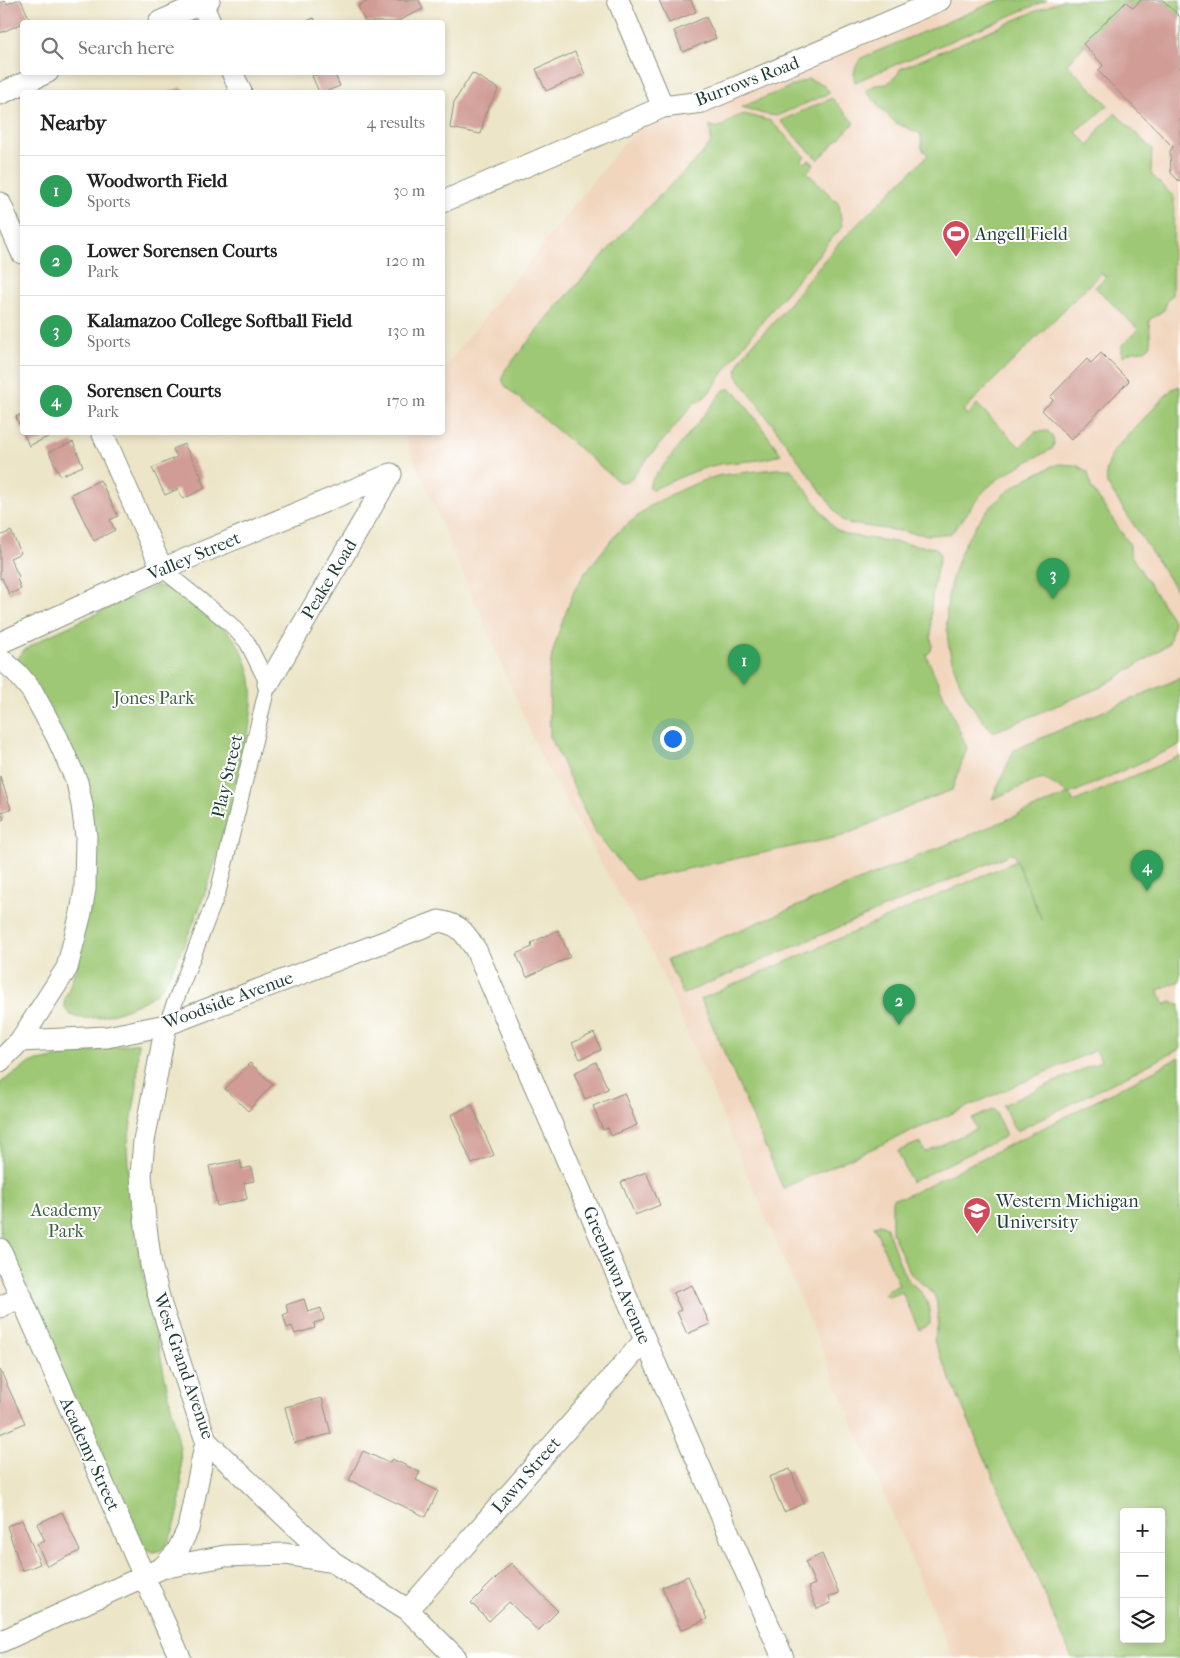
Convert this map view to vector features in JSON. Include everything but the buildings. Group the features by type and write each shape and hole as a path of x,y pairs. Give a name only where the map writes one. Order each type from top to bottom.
{"street":[{"path":"618,0 663,107"},
{"name":"Burrows Road","path":"445,201 663,107 702,102 940,0"},
{"path":"165,20 205,6"},
{"path":"0,94 41,75"},
{"path":"233,75 240,90"},
{"path":"0,203 20,248"},
{"path":"103,435 162,569 229,623 247,642 268,684"},
{"name":"Valley Street","path":"0,643 162,569 391,474"},
{"name":"Peake Road","path":"268,684 391,474"},
{"path":"0,658 17,673 32,692 57,737 76,782 82,805 86,836 85,889 67,968 20,1041 0,1060"},
{"name":"Play Street","path":"166,1025 218,892 268,684"},
{"name":"Greenlawn Avenue","path":"427,925 438,921 451,923 463,930 476,950 783,1658"},
{"name":"Woodside Avenue","path":"20,1041 107,1037 166,1025 427,925"},
{"name":"West Grand Avenue","path":"166,1025 144,1141 141,1175 145,1218 151,1265 161,1305 206,1441 332,1562 408,1610 456,1658"},
{"name":"Academy Street","path":"0,1249 153,1572 180,1658"},
{"path":"0,1307 22,1297"},
{"name":"Lawn Street","path":"408,1610 645,1340"},
{"path":"153,1572 177,1552 188,1529 206,1441"},
{"path":"0,1642 153,1572 225,1556 285,1554 332,1562"}],"shaded area":[{"path":"940,0 1180,0 1180,1658 953,1658 656,959 542,759 404,435 445,435 445,367 621,147 663,107"}],"green space":[{"path":"999,0 1047,0 855,82 854,72 861,58"},
{"path":"1062,0 1141,0 1133,8 1126,2 1083,44 1084,46 1067,64 1108,105 1075,131 1089,145 1100,128 1115,113 1152,149 1151,174 1174,197 1172,296 1168,299 1164,310 1149,320 1151,345 1145,350 1133,351 1122,356 1122,345 1138,329 1095,287 1106,277 1101,273 963,411 968,415 977,404 1020,447 1035,432 1048,431 1053,437 1054,444 1052,449 1009,472 986,489 950,534 928,535 850,524 842,520 737,376 740,361 838,244 928,155 922,149 921,134 896,123 877,105 878,101 875,102 865,91 875,85 887,84 898,74 900,69"},
{"path":"1163,0 1180,0 1180,17"},
{"path":"808,79 823,84 830,93 776,116 742,107"},
{"path":"832,98 854,123 818,160 780,121"},
{"path":"744,114 771,121 805,156 802,160 805,163 809,160 814,164 807,172 839,204 842,227 769,313 709,393 700,401 696,401 630,480 619,482 507,388 503,381 504,374 549,316 634,221 702,154 711,142 710,125 719,127"},
{"path":"1180,386 1180,596 1107,484 1106,471 1113,451 1172,389"},
{"path":"731,389 734,393 736,392 781,454 759,460 711,466 652,490 649,487 651,481 724,390"},
{"path":"1059,464 1076,465 1088,472 1091,487 1130,545 1130,554 1174,622 1169,643 1101,687 994,732 968,698 961,685 950,654 947,621 950,589 959,558 974,529 994,504 1020,483 1049,467"},
{"path":"791,469 835,529 847,535 936,548 938,550 940,558 931,606 932,646 931,651 926,655 967,748 952,790 843,836 635,880 595,833 550,736 549,674 559,631 574,591 585,573 617,533 650,506 704,480 721,475"},
{"name":"Jones Park","path":"156,586 169,589 182,596 232,636 239,646 247,664 252,686 247,737 212,873 190,931 167,979 153,995 130,1008 102,1016 76,1017 68,1012 64,1002 76,968 96,851 17,660 23,651 46,637"},
{"path":"1180,678 1180,745 1070,794 1073,802 1180,756 1180,981 1158,990 1165,1005 1170,1002 1180,1004 1180,1049 1017,1131 1014,1129 1003,1105 1101,1061 1096,1050 783,1188 701,999 1016,861 1042,920 1013,853 683,994 667,960 1069,794 1043,778 992,799 1014,750"},
{"name":"Academy Park","path":"138,1043 137,1087 127,1148 131,1215 180,1449 181,1470 179,1511 173,1531 164,1548 153,1552 139,1546 0,1235 0,1083 32,1062"},
{"path":"1180,1057 1180,1658 1072,1658 934,1341 938,1324 937,1303 934,1294 910,1273 892,1232 892,1200 906,1196"},
{"path":"994,1109 1006,1135 1004,1137 911,1182 898,1151 920,1142 925,1152 976,1129 972,1119"},
{"path":"880,1224 887,1227 906,1278 920,1291 927,1302 930,1324 919,1330 902,1292 889,1297 885,1294 899,1285 874,1226"}],"place":[{"name":"Angell Field","path":"956,258"},
{"name":"Kalamazoo College Softball Field","path":"1053,599"},
{"name":"Woodworth Field","path":"744,685"},
{"name":"Sorensen Courts","path":"1147,891"},
{"name":"Lower Sorensen Courts","path":"899,1025"},
{"name":"Western Michigan University","path":"977,1235"}]}
